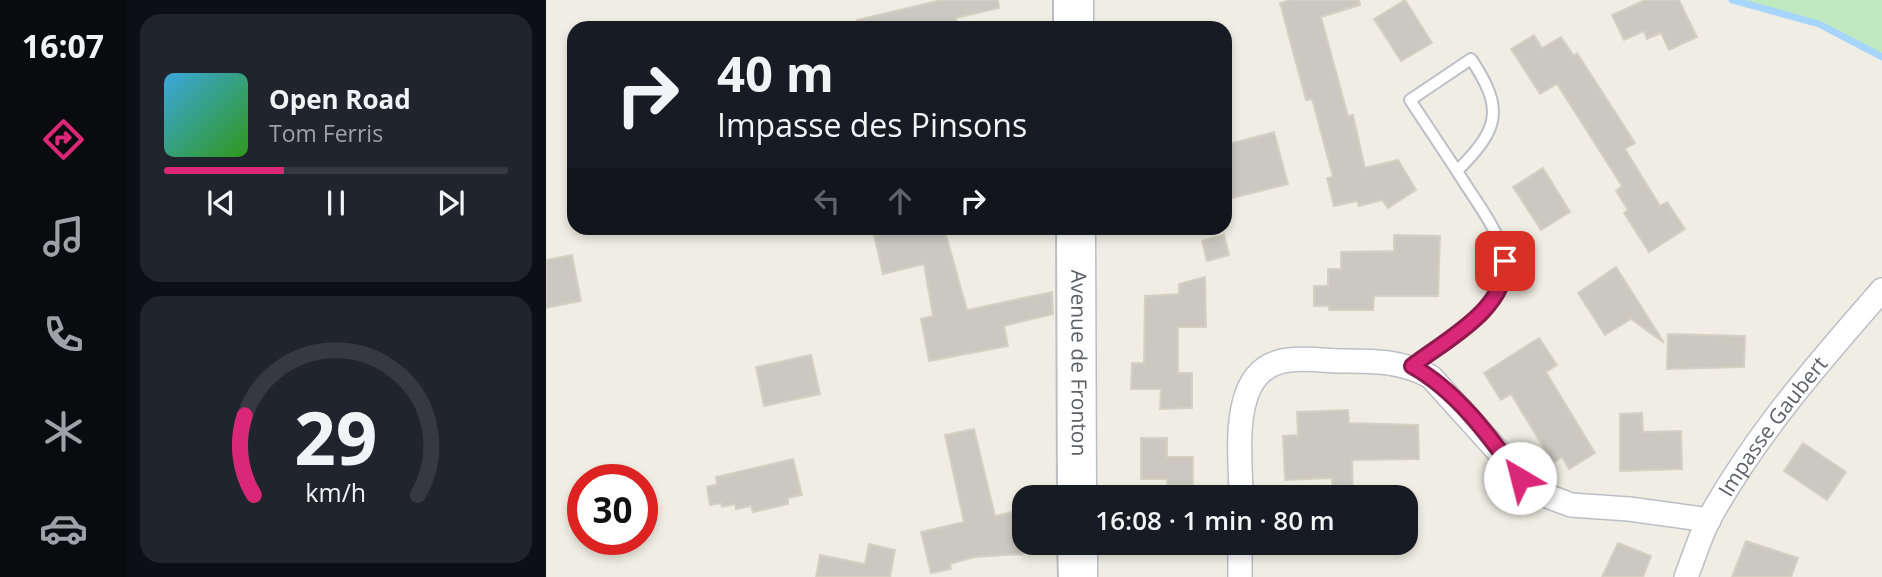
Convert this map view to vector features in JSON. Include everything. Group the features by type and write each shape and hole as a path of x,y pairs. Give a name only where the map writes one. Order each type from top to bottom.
{"main road":[{"path":"1077,0 1077,21"},
{"name":"Avenue de Fronton","path":"1079,235 1080,485"},
{"path":"1081,555 1081,577"}],"street":[{"name":"Impasse Gaubert","path":"1685,577 1709,520 1752,450 1806,376 1882,290"},
{"path":"1241,485 1241,402 1253,381 1268,367 1288,360 1386,362 1412,366 1431,377 1454,398 1534,491 1571,505 1629,509 1709,520"},
{"path":"1240,555 1240,577"}],"lane":[{"path":"1059,0 1059,21"},
{"path":"1412,366 1484,310 1498,294 1506,276 1505,261 1497,238 1410,100 1471,59 1494,102 1492,128 1482,146 1457,171"},
{"path":"1062,235 1063,485"},
{"path":"1063,555 1064,577"}],"green space":[{"path":"1732,0 1882,0 1882,57 1819,24"}],"building":[{"path":"941,0 998,0 999,8 956,18 956,21 857,20"},
{"path":"1291,0 1359,0 1360,5 1321,17 1348,116 1353,115 1365,168 1398,160 1416,190 1388,208 1382,200 1359,206 1357,201 1334,206 1327,178 1333,177 1312,99 1306,100 1280,3"},
{"path":"1405,0 1432,43 1401,61 1374,19"},
{"path":"1645,0 1679,0 1697,37 1669,50 1661,33 1647,39 1644,31 1624,40 1612,15"},
{"path":"1534,35 1542,48 1561,37 1574,56 1577,53 1635,143 1625,149 1660,206 1667,202 1685,229 1649,252 1624,213 1628,210 1616,191 1622,186 1557,84 1540,94 1511,49"},
{"path":"1274,132 1288,184 1232,198 1232,143"},
{"path":"1543,168 1570,212 1541,230 1513,187"},
{"path":"874,235 946,235 967,310 1052,292 1053,314 1004,326 1008,346 929,361 921,319 933,316 924,264 883,274"},
{"path":"1224,235 1229,255 1207,261 1202,241"},
{"path":"1394,235 1440,236 1438,296 1374,296 1373,310 1329,310 1329,306 1314,306 1314,286 1328,286 1328,269 1341,269 1341,252 1394,251"},
{"path":"572,255 581,301 546,308 546,260"},
{"path":"1616,267 1663,342 1631,319 1605,335 1578,293"},
{"path":"1205,277 1206,327 1178,327 1178,373 1192,373 1192,408 1160,409 1161,389 1131,389 1132,363 1144,363 1145,296 1179,294 1179,284"},
{"path":"1668,334 1745,336 1744,367 1667,369"},
{"path":"1539,338 1557,365 1546,372 1595,453 1569,469 1562,457 1553,463 1511,394 1501,400 1484,373"},
{"path":"811,355 820,394 764,406 756,367"},
{"path":"1348,410 1349,423 1418,425 1419,459 1352,460 1353,485 1332,485 1332,478 1285,480 1283,436 1298,435 1297,412"},
{"path":"1642,413 1643,432 1681,431 1682,469 1620,471 1620,414"},
{"path":"974,429 995,516 1012,512 1012,555 975,557 950,564 951,569 931,573 921,532 964,522 945,435"},
{"path":"1141,438 1167,438 1167,457 1193,457 1193,485 1167,485 1167,479 1141,479"},
{"path":"1803,443 1846,472 1827,500 1784,471"},
{"path":"793,459 802,495 788,498 788,504 753,512 751,506 736,509 735,504 722,507 721,503 710,505 707,487 717,484 716,477"},
{"path":"1746,541 1798,558 1791,577 1732,577"},
{"path":"1618,543 1651,556 1643,577 1602,577"},
{"path":"869,544 895,550 890,577 816,577 820,555 865,564"}],"waterway":[{"path":"1732,0 1819,24 1882,57"}],"route":[{"path":"1505,261 1506,276 1498,294 1484,310 1412,366 1431,377 1454,398 1498,448 1520,478"}]}
